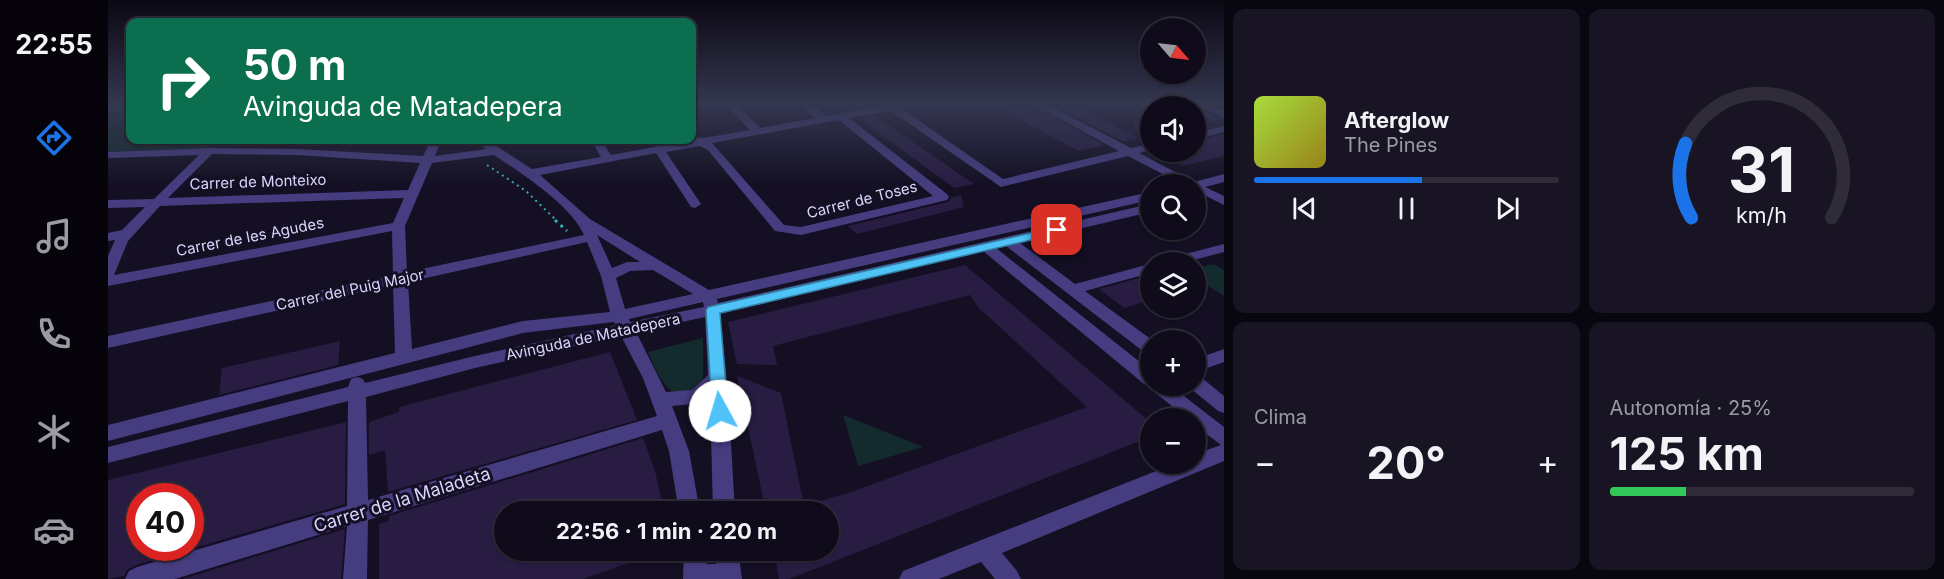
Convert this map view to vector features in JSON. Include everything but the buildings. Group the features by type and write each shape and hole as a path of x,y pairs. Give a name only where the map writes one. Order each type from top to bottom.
{"street":[{"path":"696,138 763,131"},
{"name":"Carrer de Toses","path":"696,139 712,148 780,228 789,231 801,231 943,197 859,131"},
{"path":"927,131 1001,183 1140,149"},
{"path":"1089,131 1171,174"},
{"path":"404,358 398,226 410,194 434,144"},
{"path":"486,144 530,173 585,222 711,304 719,392 724,501"},
{"path":"599,144 608,159"},
{"path":"530,173 675,144"},
{"path":"659,149 695,204"},
{"path":"108,273 127,233 209,151"},
{"path":"108,155 209,151 298,152 427,160 497,151"},
{"path":"1206,183 1224,178"},
{"path":"1206,191 1224,201"},
{"path":"1206,195 1224,191"},
{"name":"Carrer de Monteixo","path":"108,204 410,194"},
{"name":"Avinguda de Matadepera","path":"711,304 1140,198"},
{"name":"Avinguda de Matadepera","path":"108,455 622,323 986,248 1140,210"},
{"path":"585,222 608,276 622,323 652,378 680,451 688,501"},
{"name":"Carrer de les Agudes","path":"108,281 398,226"},
{"path":"108,237 127,233"},
{"name":"Carrer del Puig Major","path":"108,342 591,237"},
{"path":"1010,242 1140,340"},
{"path":"986,248 1140,371"},
{"path":"1206,253 1224,248"},
{"path":"608,276 627,267 654,265"},
{"path":"1075,289 1140,271"},
{"name":"Avinguda de Matadepera","path":"108,433 523,327 622,323"},
{"path":"1206,362 1224,355"},
{"path":"355,579 358,513 358,369"},
{"path":"659,399 685,400 695,397 707,390 716,377"},
{"path":"1206,392 1224,406"},
{"path":"1172,396 1224,438"},
{"name":"Carrer de la Maladeta","path":"136,579 668,421"},
{"path":"1206,459 1224,452"},
{"path":"911,579 1169,474"},
{"path":"986,550 1009,579"},
{"path":"695,561 696,579 711,574 729,578 728,561"}],"path":[{"path":"470,154 471,158 488,165 526,191 573,237 574,241"}],"green space":[{"path":"108,131 126,131 126,144 244,144 241,146 108,152"},
{"path":"1214,264 1224,270 1224,296 1206,284 1206,266"},
{"path":"703,338 703,381 692,390 683,393 668,388 657,372 648,352"},
{"path":"843,415 923,447 858,466"}],"route":[{"path":"720,411 713,310 1057,230"}]}
